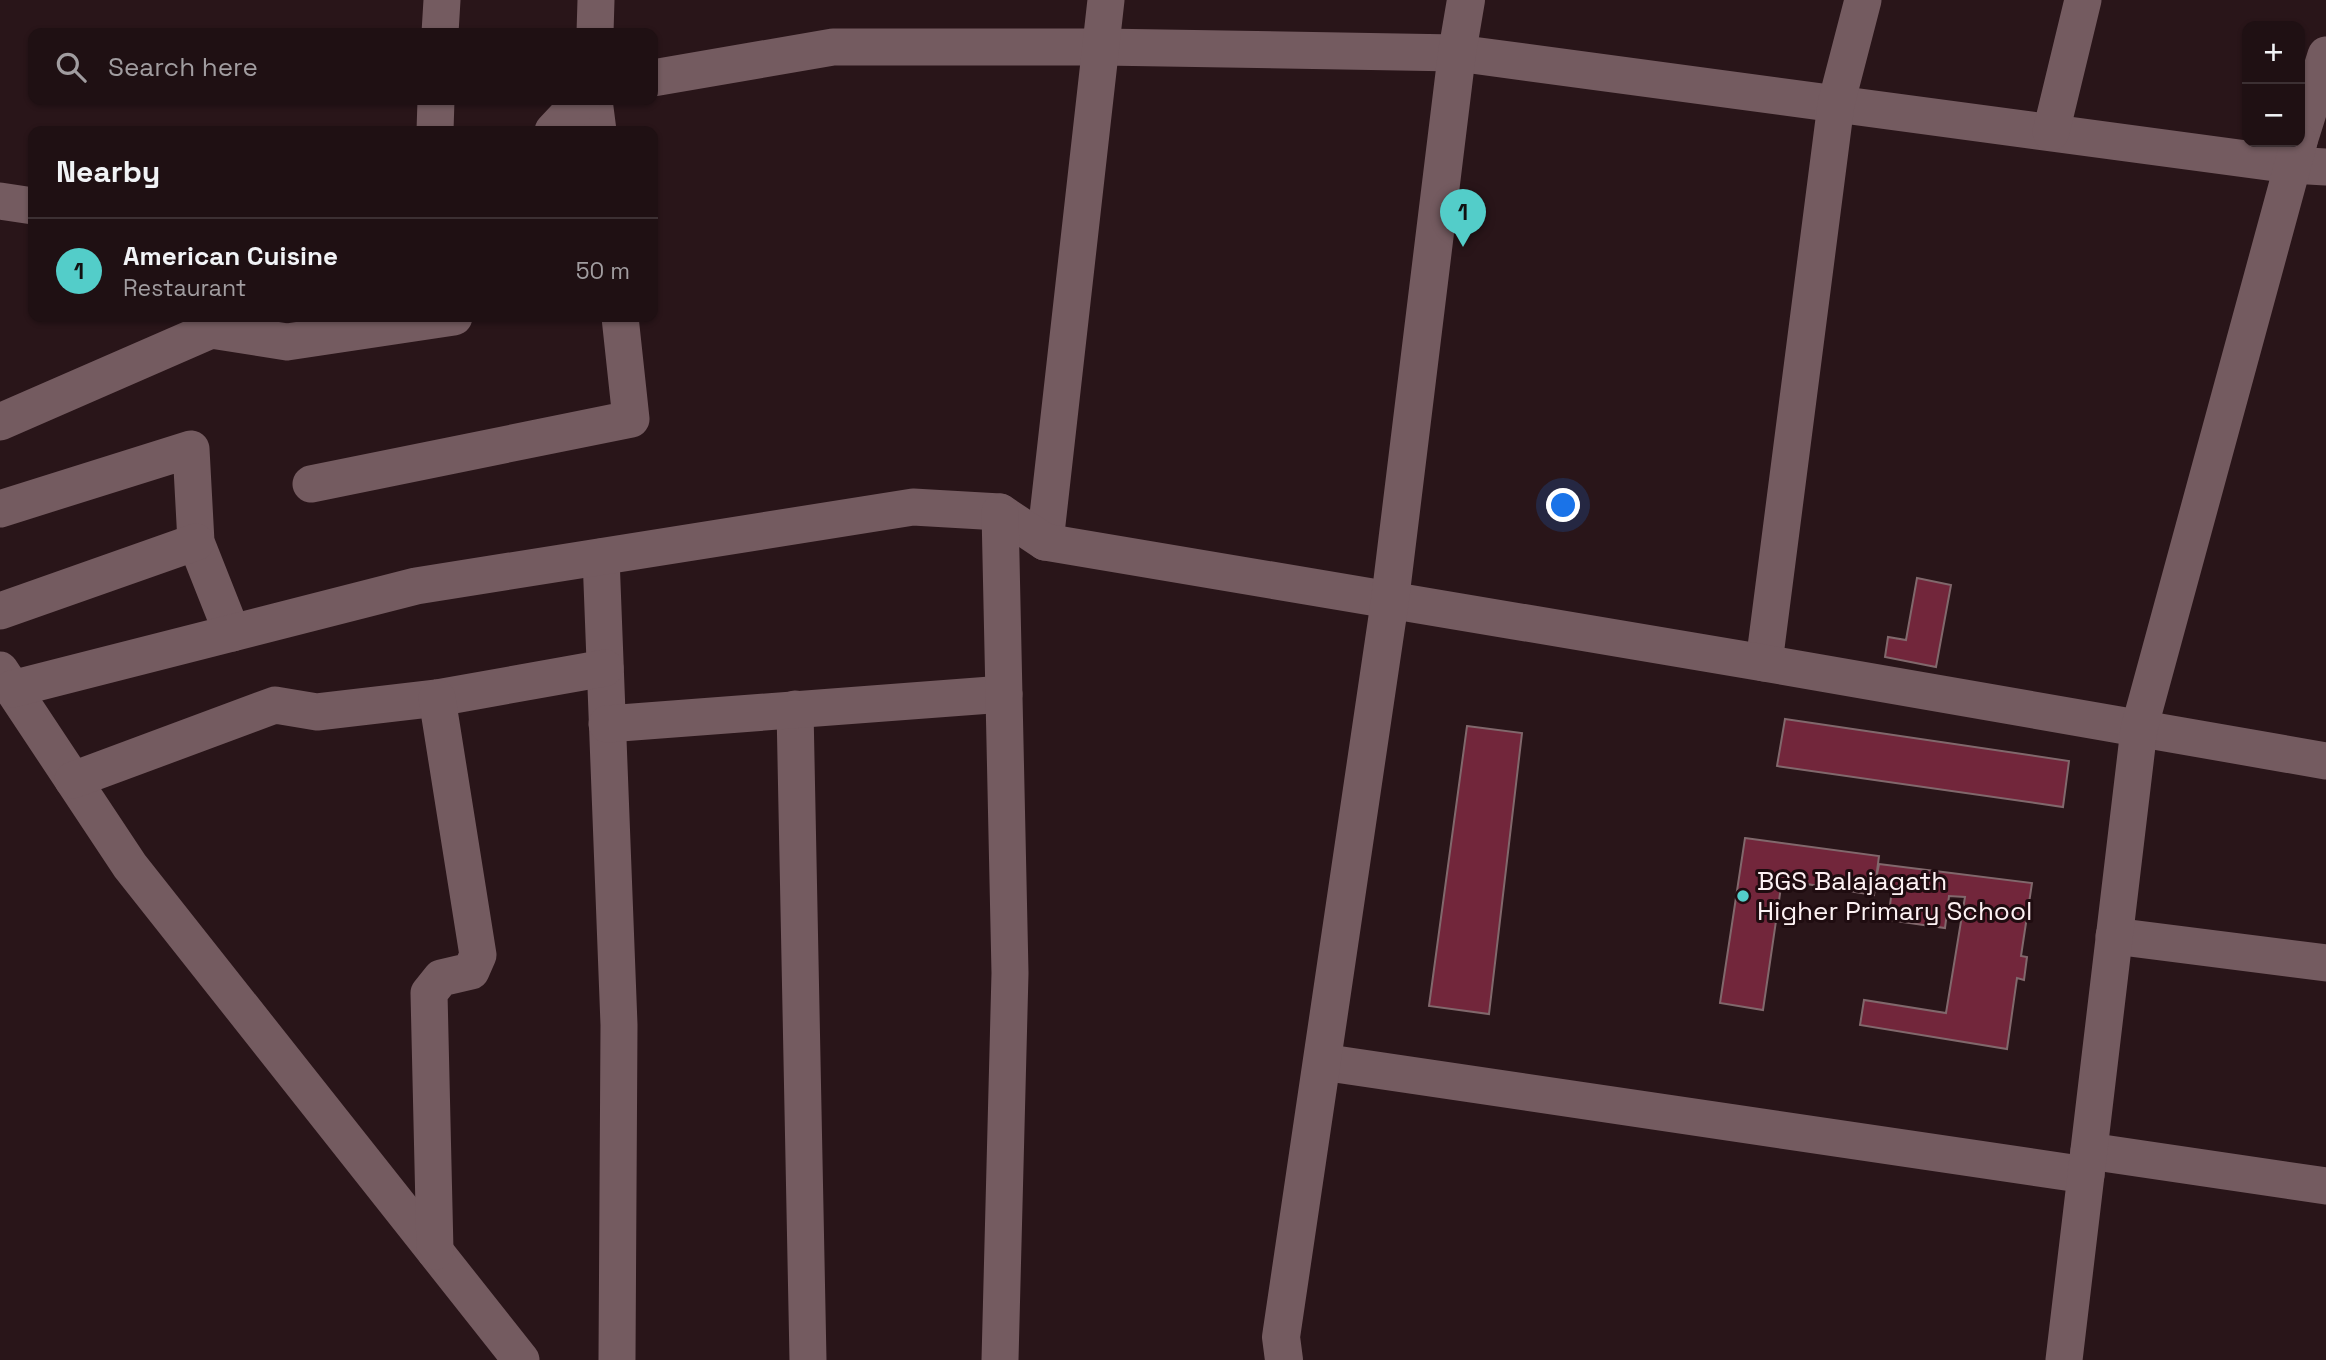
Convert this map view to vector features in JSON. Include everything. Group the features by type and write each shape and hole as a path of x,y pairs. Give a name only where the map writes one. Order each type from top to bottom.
{"main road":[{"path":"1284,1360 1281,1337 1390,600 1457,53 1466,0"}],"street":[{"path":"440,28 442,0"},
{"path":"595,28 596,0"},
{"path":"1045,542 1106,0"},
{"path":"1764,663 1836,104 1863,0"},
{"path":"2051,132 2083,0"},
{"path":"658,77 832,47 1102,47 1457,53 2051,132 2304,153"},
{"path":"2064,1360 2139,729 2304,153 2326,55"},
{"path":"435,126 436,105"},
{"path":"557,126 577,105"},
{"path":"595,105 597,126"},
{"path":"0,201 28,205"},
{"path":"0,422 211,330 287,342 421,322"},
{"path":"311,484 631,419 621,322"},
{"path":"0,509 191,449 196,542 232,633"},
{"path":"521,1360 130,866 6,680 232,633 416,586 913,507 1000,512 1045,542 2326,761"},
{"path":"1000,512 1010,973 1000,1360"},
{"path":"0,611 196,542"},
{"path":"601,557 619,1025 617,1360"},
{"path":"73,780 275,705 317,712 437,698 605,668"},
{"path":"607,724 1004,694"},
{"path":"435,1251 429,993 441,978 471,971 478,955 437,698"},
{"path":"795,709 808,1360"},
{"path":"2115,936 2326,963"},
{"path":"1322,1062 2088,1163 2326,1186"}],"building":[{"path":"1917,578 1951,585 1936,667 1885,657 1888,637 1906,640"},
{"path":"1785,719 2069,761 2063,807 1777,766"},
{"path":"1467,726 1522,733 1489,1014 1429,1006"},
{"path":"1745,838 1879,856 1874,895 1782,880 1763,1010 1720,1003"},
{"path":"1879,864 2032,883 2021,956 2027,957 2024,980 2017,978 2007,1049 1860,1025 1864,1000 1946,1013 1965,897 1949,896 1945,928 1888,920 1892,890 1874,890"}],"place":[{"name":"American Cuisine","path":"1463,247"},
{"name":"BGS Balajagath Higher Primary School","path":"1743,896"}]}
